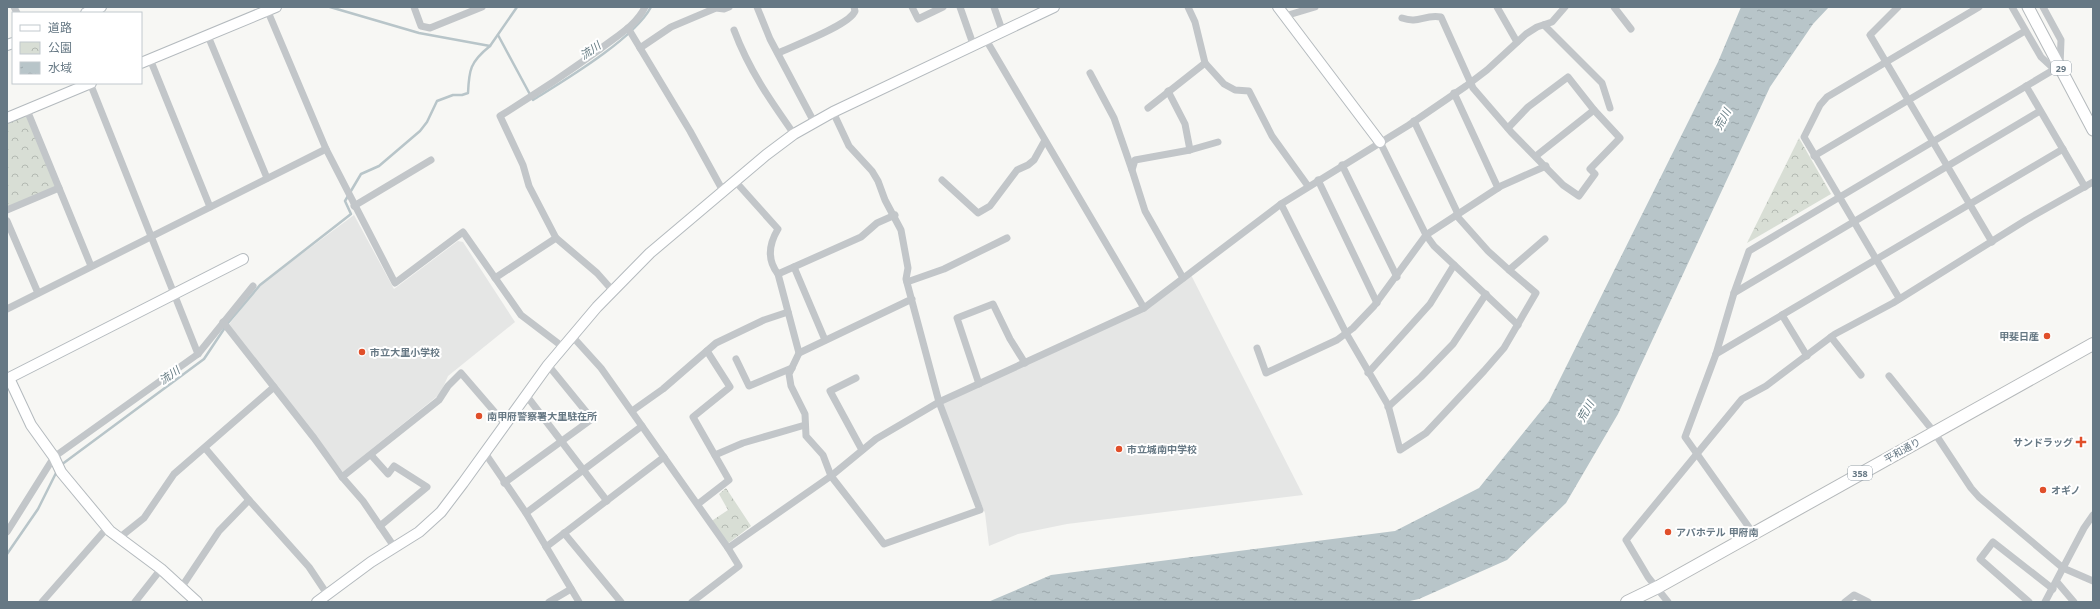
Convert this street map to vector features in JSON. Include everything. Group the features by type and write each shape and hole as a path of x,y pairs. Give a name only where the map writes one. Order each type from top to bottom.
{"highway":[{"name":"平和通り","path":"1627,602 1658,587 2093,344"}],"main road":[{"name":"29","path":"2028,7 2057,67 2093,130"}],"street":[{"path":"414,7 422,26 430,28 482,7"},
{"path":"613,291 596,273 556,238 529,186 523,165 500,116 576,66 628,28 642,14 646,7"},
{"path":"640,48 671,27 716,8 724,9 729,7"},
{"path":"757,7 778,53 814,122"},
{"path":"778,53 841,24 854,16 856,11 854,7"},
{"path":"912,7 918,19 943,7"},
{"path":"960,7 973,44"},
{"path":"994,7 1002,30"},
{"path":"317,602 371,562 419,532 440,512 485,453 526,395 572,336 650,253 735,181 794,134 814,122 985,38 1054,7"},
{"path":"1188,7 1195,22 1205,63 1224,84 1235,90 1249,91 1272,136 1308,186"},
{"path":"1278,7 1380,142 1426,235 1434,246 1518,325"},
{"path":"1285,16 1315,7"},
{"path":"1497,7 1517,42"},
{"path":"728,548 831,476 876,439 939,402 1025,364 1144,308 1281,204 1414,121 1488,70 1526,34 1544,24 1552,22 1565,7"},
{"path":"1614,7 1631,29"},
{"path":"1898,7 1870,35 1992,242"},
{"path":"1899,298 1804,137 1820,105 1827,97 1979,7"},
{"path":"2012,7 2025,32 2041,57 2057,67"},
{"path":"1753,533 1685,437 1716,354 1734,292 1749,251 2057,67 2062,40 2043,7"},
{"path":"210,207 146,61 208,36 270,8 326,149 394,283 463,232 521,315 563,347"},
{"path":"1402,18 1412,21 1432,15 1441,17 1474,88 1508,128 1563,184 1579,196 1595,174 1590,169 1620,138 1594,110 1568,77 1528,107 1508,128"},
{"path":"1544,24 1602,83 1610,108"},
{"path":"628,28 690,131 723,191"},
{"path":"734,30 743,56 759,84 794,134"},
{"path":"1814,156 2025,32"},
{"path":"208,36 267,178"},
{"path":"985,38 1044,142 1144,308"},
{"path":"1148,108 1205,63"},
{"path":"1090,73 1114,118 1145,211 1183,278"},
{"path":"7,118 88,84"},
{"path":"90,84 198,354"},
{"path":"2026,86 2085,187"},
{"path":"1168,91 1185,124 1190,150"},
{"path":"1454,93 1498,188"},
{"path":"27,110 91,266"},
{"path":"1536,156 1594,110"},
{"path":"1734,292 2040,111"},
{"path":"833,112 849,146 872,171 895,215 901,230 907,261 907,282 912,299 939,402 980,510 884,544 831,476 823,455 806,436 805,414 790,386 789,374 799,353 912,299"},
{"path":"1281,204 1346,333 1388,407 1400,450 1426,433 1504,348 1536,293 1488,251 1457,215 1414,121"},
{"path":"942,180 978,213 990,206 1017,170 1028,165 1034,160 1044,142"},
{"path":"1132,170 1135,160 1190,150 1218,142"},
{"path":"7,309 326,149"},
{"path":"1716,354 2062,149"},
{"path":"351,200 431,160"},
{"path":"1342,165 1397,277"},
{"path":"1257,348 1266,373 1337,340 1377,303 1426,235 1498,188 1546,166"},
{"path":"1318,180 1377,303"},
{"path":"735,181 778,230 770,246 772,267 778,274 799,353"},
{"path":"1668,602 1658,587 1648,577 1626,540 1742,399 1766,386 1831,338 2093,182"},
{"path":"7,210 59,188"},
{"path":"778,274 861,237 877,223 895,215"},
{"path":"7,221 38,293"},
{"path":"495,278 556,238"},
{"path":"907,282 944,269 1007,238"},
{"path":"1509,270 1545,239"},
{"path":"197,602 161,569 108,528 61,472 55,459 31,425 8,376 174,295 243,259"},
{"path":"1368,373 1430,304 1454,265"},
{"path":"794,267 825,340"},
{"path":"7,532 55,459 198,354 225,324 253,286"},
{"path":"1388,407 1453,344 1486,294"},
{"path":"979,384 957,318 993,304 1010,339 1025,364"},
{"path":"632,411 663,389 716,344 764,320 788,312"},
{"path":"1782,315 1807,356"},
{"path":"225,324 342,477 363,501 395,548"},
{"path":"572,336 601,368 698,504 739,566 692,602"},
{"path":"1831,338 1861,375"},
{"path":"698,504 730,480 693,417 730,387 707,351"},
{"path":"736,359 749,386 792,368"},
{"path":"504,483 592,419 548,366"},
{"path":"342,477 439,400 448,386 461,373 505,424"},
{"path":"1889,376 1934,432 1971,488 1979,497 2063,568 2093,581"},
{"path":"856,378 830,391 862,450"},
{"path":"119,538 144,518 174,474 274,387"},
{"path":"526,395 607,501"},
{"path":"715,455 743,443 805,425"},
{"path":"526,513 642,426"},
{"path":"205,448 309,568 328,594"},
{"path":"485,453 504,483 526,513 579,602"},
{"path":"371,455 388,474 394,466 427,487 380,526"},
{"path":"546,547 664,457"},
{"path":"181,588 219,531 249,500"},
{"path":"2045,602 2057,582 2084,528 2093,515"},
{"path":"42,602 108,528"},
{"path":"564,533 621,602"},
{"path":"2029,602 1980,559 1993,542 2053,589"},
{"path":"135,602 161,569"},
{"path":"2057,582 2074,602"},
{"path":"549,602 571,589"},
{"path":"1845,602 1854,595 1868,602"}],"shaded area":[{"name":"市立大里小学校","path":"354,215 394,289 458,241 463,242 515,322 448,376 440,394 343,472 227,327 260,285"},
{"name":"市立城南中学校","path":"1190,273 1303,495 1067,524 1018,534 989,546 985,513 939,402 1144,308"}],"green space":[{"path":"27,110 59,188 7,210 7,118"},
{"path":"1799,138 1831,194 1747,243"},
{"path":"726,488 751,526 726,545 710,522 728,510 719,494"}],"water":[{"name":"荒川","path":"1741,7 1829,7 1813,24 1770,87 1618,414 1566,503 1507,560 1419,599 1405,602 988,602 1051,575 1395,531 1479,488 1549,401 1718,62"}],"waterway":[{"path":"330,7 419,33 490,46 517,7"},
{"name":"流川","path":"498,35 533,100 598,58 615,45 630,32 651,7"},
{"name":"流川","path":"61,465 204,359 228,323 260,285 351,214 345,201 361,174 379,166 420,131 427,122 437,101 453,95 468,93 469,78 472,67 478,57 490,46"},
{"name":"流川","path":"7,554 38,509 57,471"}],"place":[{"name":"甲斐日産","path":"2047,336"},
{"name":"市立大里小学校","path":"362,352"},
{"name":"南甲府警察署大里駐在所","path":"479,416"},
{"name":"サンドラッグ","path":"2081,442"},
{"name":"市立城南中学校","path":"1119,449"},
{"name":"オギノ","path":"2043,490"},
{"name":"アパホテル 甲府南","path":"1668,532"}]}
